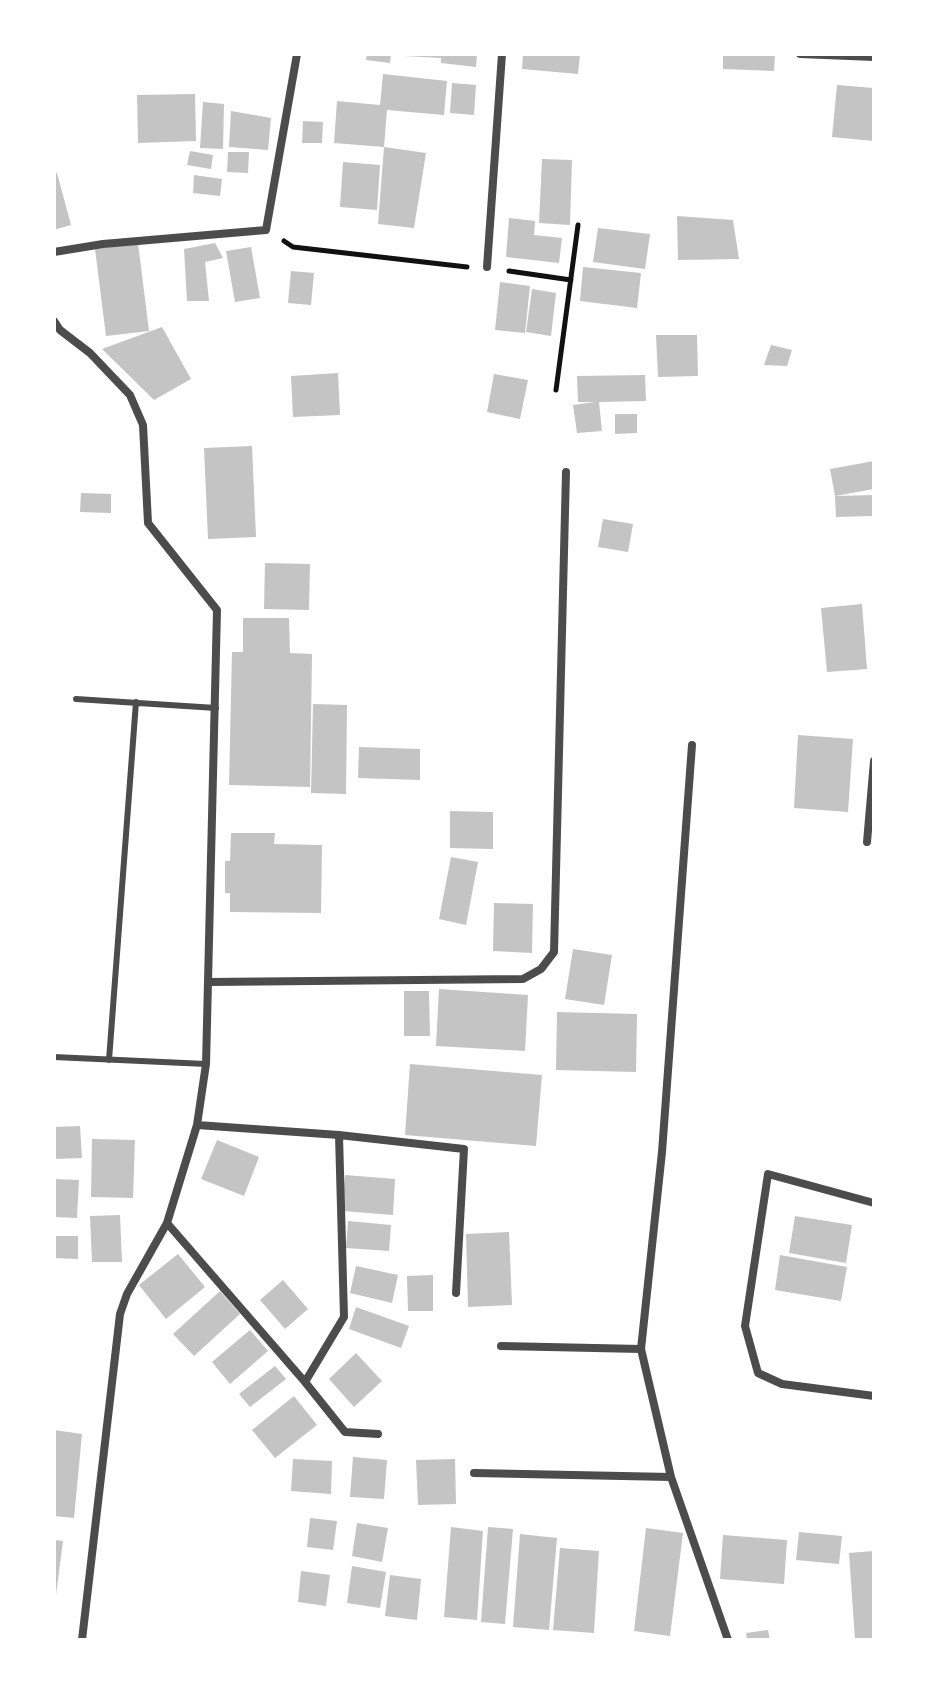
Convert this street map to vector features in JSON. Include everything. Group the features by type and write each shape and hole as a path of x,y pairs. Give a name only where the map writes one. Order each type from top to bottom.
{"street":[{"path":"54,252 133,241 266,230 297,54"},
{"path":"487,267 502,54"},
{"path":"800,54 874,57"},
{"path":"54,321 130,395 143,425 148,523 217,610 206,1064 197,1125 167,1223 127,1294 120,1314 82,1640"},
{"path":"209,982 523,979 541,969 554,952 566,472"},
{"path":"692,745 663,1136 641,1349 671,1477 728,1640"},
{"path":"867,842 874,761"},
{"path":"197,1125 339,1135 464,1149 456,1293"},
{"path":"305,1382 344,1317 339,1135"},
{"path":"874,1203 768,1174 745,1326 758,1373 782,1384 874,1396"},
{"path":"167,1223 345,1432 378,1434"},
{"path":"501,1346 641,1349"},
{"path":"474,1473 671,1477"}],"lane":[{"path":"76,699 216,708"},
{"path":"109,1060 136,702"},
{"path":"54,1057 206,1064"}],"path":[{"path":"556,390 578,225"},
{"path":"266,230 293,247 449,267 487,267 571,280"}],"building":[{"path":"367,54 391,54 390,63 366,60"},
{"path":"403,54 477,54 476,67 441,63 441,58"},
{"path":"523,54 580,54 578,74 522,69"},
{"path":"723,54 775,54 774,71 723,69"},
{"path":"383,74 447,81 444,115 387,110 384,147 334,143 337,101 380,105"},
{"path":"452,83 476,85 474,115 450,113"},
{"path":"837,85 874,88 874,141 832,137"},
{"path":"195,94 196,141 138,143 137,95"},
{"path":"203,102 224,104 223,149 200,148"},
{"path":"231,111 271,118 268,150 229,147"},
{"path":"303,121 323,122 322,143 302,143"},
{"path":"384,147 426,153 414,228 378,224"},
{"path":"190,151 213,155 211,169 187,165"},
{"path":"228,152 249,152 248,173 227,172"},
{"path":"542,159 572,160 570,225 539,223"},
{"path":"343,162 380,165 377,210 340,207"},
{"path":"57,173 71,225 54,230 54,174"},
{"path":"194,175 222,179 220,196 193,193"},
{"path":"677,216 733,220 739,259 678,260"},
{"path":"509,218 535,221 534,235 562,238 559,263 506,257"},
{"path":"598,228 650,234 645,269 593,262"},
{"path":"138,243 149,331 106,336 95,249"},
{"path":"215,243 223,258 205,262 209,301 187,301 184,249"},
{"path":"251,247 260,298 235,302 226,251"},
{"path":"583,267 641,273 637,308 580,301"},
{"path":"291,271 314,273 311,305 288,303"},
{"path":"500,282 530,286 525,333 495,330"},
{"path":"532,289 556,293 551,336 526,332"},
{"path":"162,327 191,379 154,400 102,349"},
{"path":"656,335 697,335 698,376 658,377"},
{"path":"771,345 792,350 787,366 764,365"},
{"path":"338,373 340,415 293,417 291,376"},
{"path":"494,374 528,380 520,419 487,412"},
{"path":"645,375 646,401 599,402 602,431 577,433 573,405 595,402 578,402 577,376"},
{"path":"615,414 637,414 637,433 615,434"},
{"path":"252,446 256,537 208,539 204,448"},
{"path":"874,461 874,489 835,496 830,469"},
{"path":"81,493 111,494 111,513 80,512"},
{"path":"874,495 874,516 836,517 835,496"},
{"path":"603,519 633,524 628,552 598,547"},
{"path":"265,563 310,564 309,610 264,609"},
{"path":"862,604 867,669 827,672 821,608"},
{"path":"243,618 289,618 290,653 312,654 310,787 229,785 232,652 243,652"},
{"path":"313,704 347,705 346,794 311,793"},
{"path":"798,735 853,739 848,812 794,808"},
{"path":"359,747 420,749 420,780 358,778"},
{"path":"450,811 493,812 493,849 450,848"},
{"path":"231,833 275,833 274,844 322,845 321,913 230,912 230,893 225,893 225,861 230,861"},
{"path":"451,857 478,862 466,925 439,919"},
{"path":"494,903 533,904 532,953 493,951"},
{"path":"573,949 612,955 604,1005 565,999"},
{"path":"439,989 528,995 525,1051 436,1046"},
{"path":"404,991 429,991 430,1036 404,1036"},
{"path":"557,1012 637,1014 636,1072 556,1070"},
{"path":"410,1064 542,1075 536,1146 405,1135"},
{"path":"80,1126 82,1158 54,1159 54,1127"},
{"path":"92,1139 135,1140 133,1198 91,1197"},
{"path":"217,1140 259,1157 244,1196 201,1179"},
{"path":"345,1175 395,1179 393,1215 342,1211"},
{"path":"54,1179 79,1180 77,1218 54,1217"},
{"path":"120,1215 122,1262 92,1262 90,1216"},
{"path":"795,1216 852,1225 846,1263 789,1253"},
{"path":"348,1221 391,1225 389,1251 346,1248"},
{"path":"509,1232 512,1305 468,1307 466,1234"},
{"path":"54,1236 78,1236 78,1259 54,1258"},
{"path":"178,1254 205,1287 166,1319 139,1285"},
{"path":"780,1255 847,1267 841,1301 775,1290"},
{"path":"356,1266 398,1275 392,1303 350,1293"},
{"path":"433,1275 433,1311 408,1311 407,1276"},
{"path":"283,1280 308,1309 285,1329 260,1300"},
{"path":"220,1291 240,1314 194,1356 173,1334"},
{"path":"356,1307 409,1326 401,1348 349,1329"},
{"path":"250,1330 268,1351 230,1384 212,1362"},
{"path":"356,1353 382,1381 354,1407 329,1379"},
{"path":"275,1366 286,1379 250,1407 239,1394"},
{"path":"294,1396 317,1425 275,1458 252,1430"},
{"path":"54,1430 82,1434 74,1518 54,1516"},
{"path":"353,1457 387,1460 384,1499 350,1497"},
{"path":"293,1459 332,1461 331,1494 291,1491"},
{"path":"455,1459 456,1504 418,1505 416,1460"},
{"path":"310,1518 337,1521 333,1550 307,1547"},
{"path":"357,1523 388,1528 382,1562 352,1556"},
{"path":"451,1527 483,1531 477,1620 444,1617"},
{"path":"488,1527 513,1529 505,1624 481,1622"},
{"path":"646,1528 683,1533 670,1636 634,1631"},
{"path":"799,1532 842,1536 839,1564 796,1560"},
{"path":"520,1534 557,1538 549,1630 513,1627"},
{"path":"723,1535 787,1540 784,1584 720,1579"},
{"path":"54,1540 63,1541 56,1595 54,1595"},
{"path":"560,1548 599,1551 594,1633 553,1630"},
{"path":"874,1551 874,1640 855,1640 849,1553"},
{"path":"352,1566 386,1572 380,1608 347,1603"},
{"path":"301,1571 330,1575 326,1606 298,1602"},
{"path":"390,1575 421,1579 417,1620 385,1616"},
{"path":"768,1630 770,1640 747,1640 746,1633"}]}
